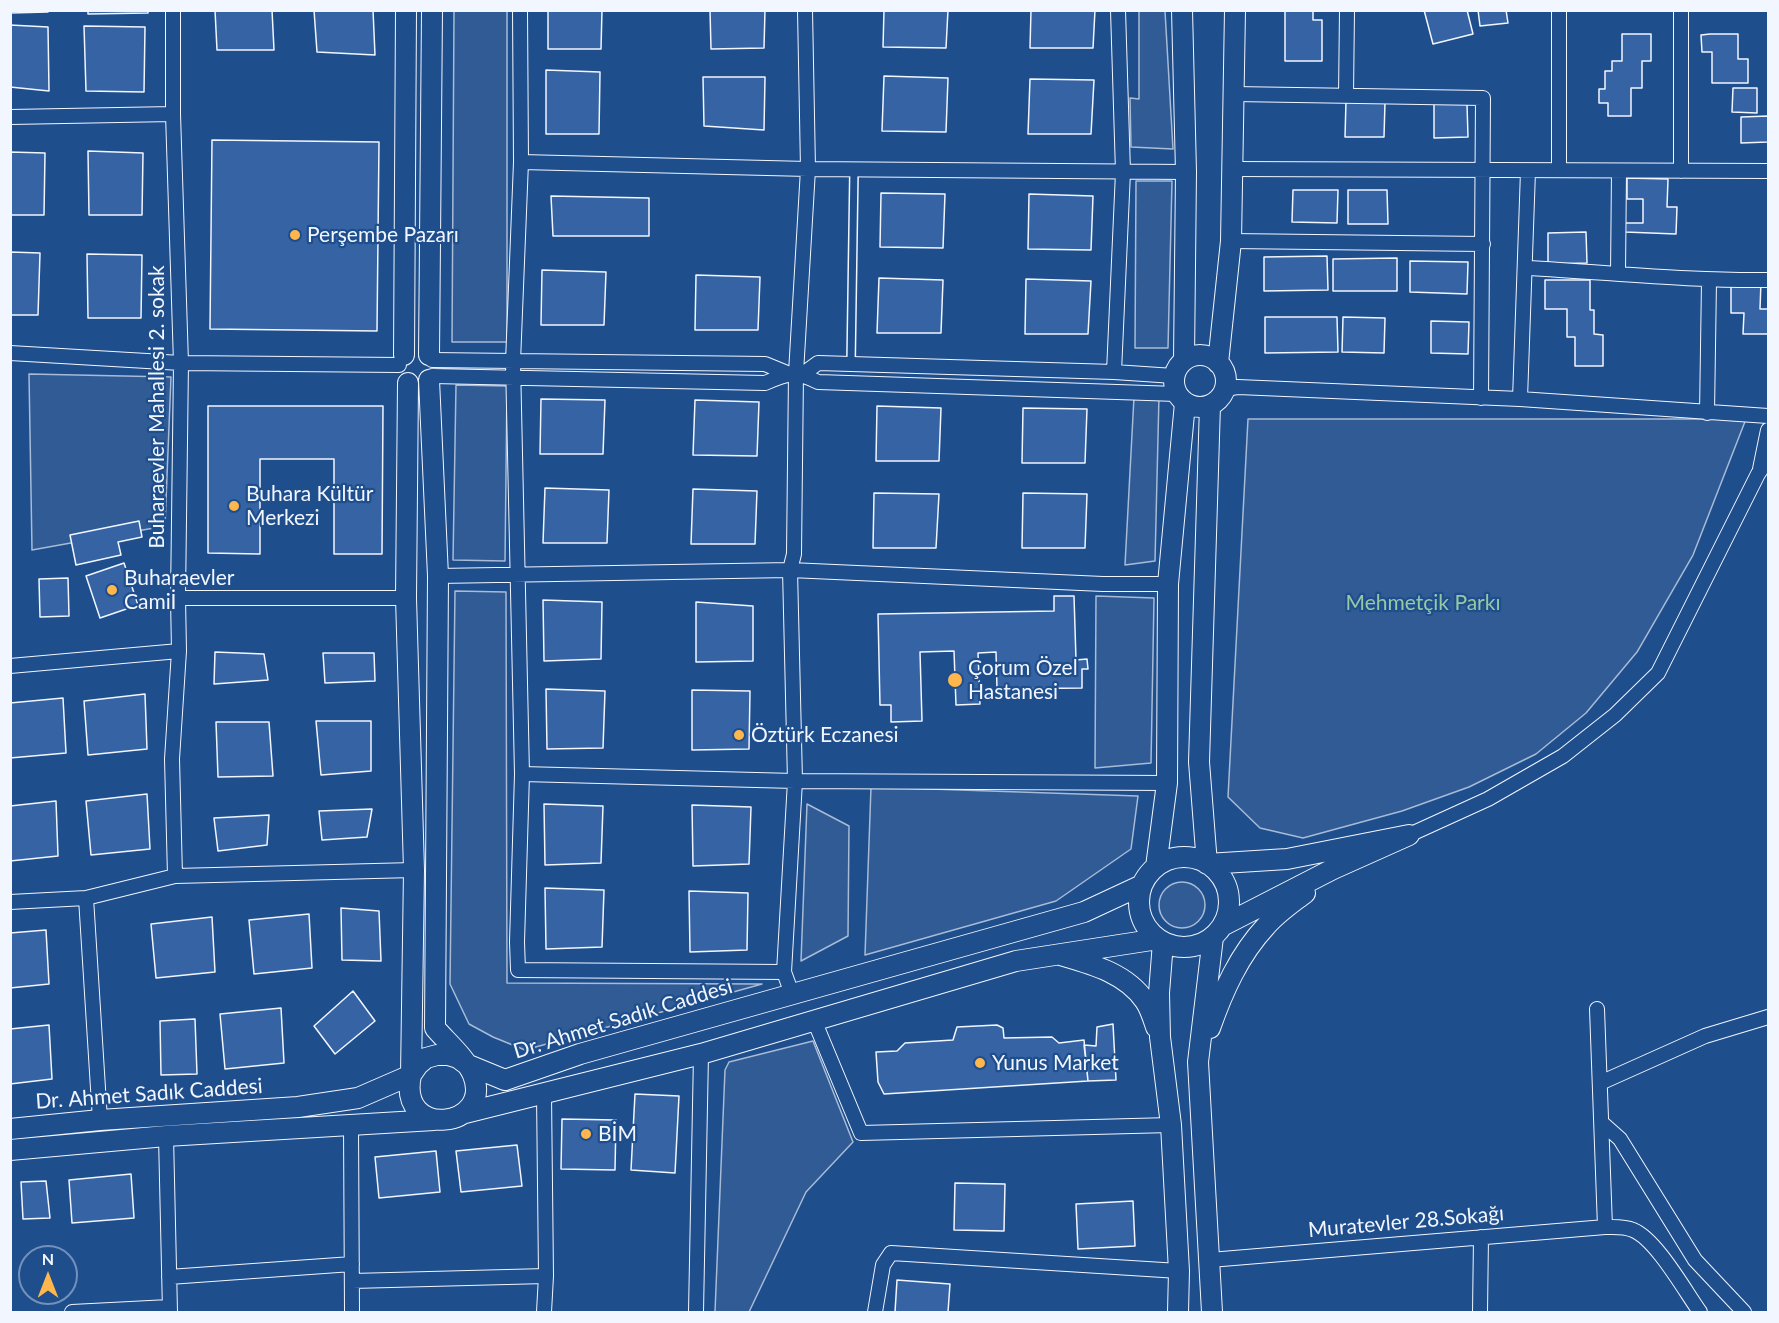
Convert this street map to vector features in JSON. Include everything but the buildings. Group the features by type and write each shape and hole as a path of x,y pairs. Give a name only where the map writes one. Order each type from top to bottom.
{"street":[{"name":"Buharaevler Mahallesi 2. sokak","path":"173,10 173,114 181,363 177,598 179,651 172,759 175,876"},
{"path":"406,10 400,376 408,383 419,385 430,368"},
{"path":"432,10 430,368 438,576 435,1028 473,1073 476,1083 475,1094 465,1113"},
{"path":"520,10 521,162 513,362 522,774 518,970 784,972"},
{"path":"792,994 784,972 795,782 790,570 794,554 795,373 808,169 805,10"},
{"path":"1114,372 1123,172 1118,10"},
{"path":"1156,867 1167,783 1168,584 1180,383 1186,172 1182,10"},
{"path":"1218,363 1231,241 1235,10"},
{"path":"1346,96 1347,10"},
{"path":"1558,170 1559,10"},
{"path":"1681,10 1682,171"},
{"path":"1234,94 1483,98 1481,398"},
{"path":"10,117 173,114"},
{"path":"521,162 808,169 1186,172"},
{"path":"1234,169 1768,171"},
{"path":"1520,399 1528,171"},
{"path":"1618,273 1619,171"},
{"path":"1231,241 1483,244"},
{"path":"1526,268 1709,281 1768,280"},
{"path":"1707,413 1709,281"},
{"path":"10,354 181,363 401,360 414,350 419,350 430,368"},
{"path":"430,368 514,377 765,383 818,363 1114,372 1180,383 1197,407 1210,405 1218,399 1224,389 1225,375 1218,363 1202,356 1180,383"},
{"path":"430,368 513,362 765,364 818,382 1180,383"},
{"path":"408,383 406,598 414,870 409,1086 410,1097 415,1107 423,1115 434,1120 445,1121 465,1113 701,1054 1016,961 1160,940"},
{"path":"1224,389 1238,387 1520,399 1768,416"},
{"path":"1207,864 1199,762 1210,405"},
{"path":"1758,474 1768,430"},
{"path":"1212,1312 1198,1062 1217,932 1228,910 1227,892 1216,871 1207,864 1182,857 1168,860 1156,867 1142,885 1139,909 1149,931 1160,940 1173,946 1194,946 1217,932 1333,869 1488,799 1563,756 1615,715 1658,673 1758,474 1768,459"},
{"path":"438,576 790,570 1103,584 1168,584"},
{"path":"177,598 406,598"},
{"path":"10,666 179,651"},
{"path":"522,774 795,782 1167,783"},
{"path":"1207,864 1287,859 1409,835"},
{"path":"1198,1062 1221,997 1244,954 1266,925 1333,869"},
{"path":"10,902 86,898 175,876 414,870"},
{"name":"Dr. Ahmet Sadık Caddesi","path":"10,1129 100,1120 298,1107 358,1098 411,1075 426,1058 436,1055 458,1058 466,1064 505,1080 579,1054 1084,912 1142,885"},
{"path":"86,898 100,1120"},
{"path":"1160,940 1160,1037 1171,1125 1179,1271 1178,1312"},
{"path":"1055,954 1114,973 1132,987 1145,1002 1160,1037"},
{"path":"1598,1009 1605,1227"},
{"path":"1600,1083 1705,1036 1768,1017"},
{"path":"814,1020 861,1133 1171,1125"},
{"path":"696,1312 701,1054"},
{"path":"544,1094 546,1276 544,1312"},
{"name":"Dr. Ahmet Sadık Caddesi","path":"10,1150 166,1136 434,1120"},
{"path":"1602,1122 1620,1139 1631,1155 1695,1260 1744,1312"},
{"path":"351,1126 352,1312"},
{"path":"72,1312 170,1310 166,1136"},
{"name":"Muratevler 28.Sokağı","path":"1210,1260 1622,1227 1635,1230 1653,1245 1700,1312"},
{"path":"1480,1312 1481,1237"},
{"path":"875,1312 883,1265 891,1253 1179,1271"},
{"path":"169,1277 352,1264"},
{"path":"352,1281 546,1276"}],"lane":[{"path":"851,364 854,169"}],"shaded area":[{"path":"454,11 507,11 507,342 452,342"},
{"path":"1139,11 1165,11 1173,149 1131,147 1130,98 1139,99"},
{"path":"1136,181 1172,181 1168,348 1135,348"},
{"path":"29,374 171,377 165,526 32,550"},
{"path":"456,385 507,386 505,561 453,560"},
{"path":"1159,396 1155,561 1125,565 1134,397"},
{"name":"Mehmetçik Parkı","path":"1248,419 1746,419 1693,555 1637,652 1586,713 1536,754 1469,787 1402,811 1303,838 1260,828 1228,797"},
{"path":"455,591 506,592 507,983 762,984 525,1050 469,1024 450,984"},
{"path":"1096,596 1154,598 1151,763 1095,768"},
{"path":"871,787 1138,796 1131,849 1056,901 865,955"},
{"path":"807,804 849,826 848,936 801,961"},
{"path":"1182,882 1198,889 1205,905 1198,921 1182,928 1166,921 1159,905 1166,889"},
{"path":"813,1041 853,1142 806,1192 749,1312 715,1312 725,1070 729,1062"}],"place":[{"name":"Perşembe Pazarı","path":"295,235"},
{"name":"Buhara Kültür Merkezi","path":"234,506"},
{"name":"Buharaevler Camiİ","path":"112,590"},
{"name":"Çorum Özel Hastanesi","path":"955,680"},
{"name":"Öztürk Eczanesi","path":"739,735"},
{"name":"Yunus Market","path":"980,1063"},
{"name":"BİM","path":"586,1134"}]}
